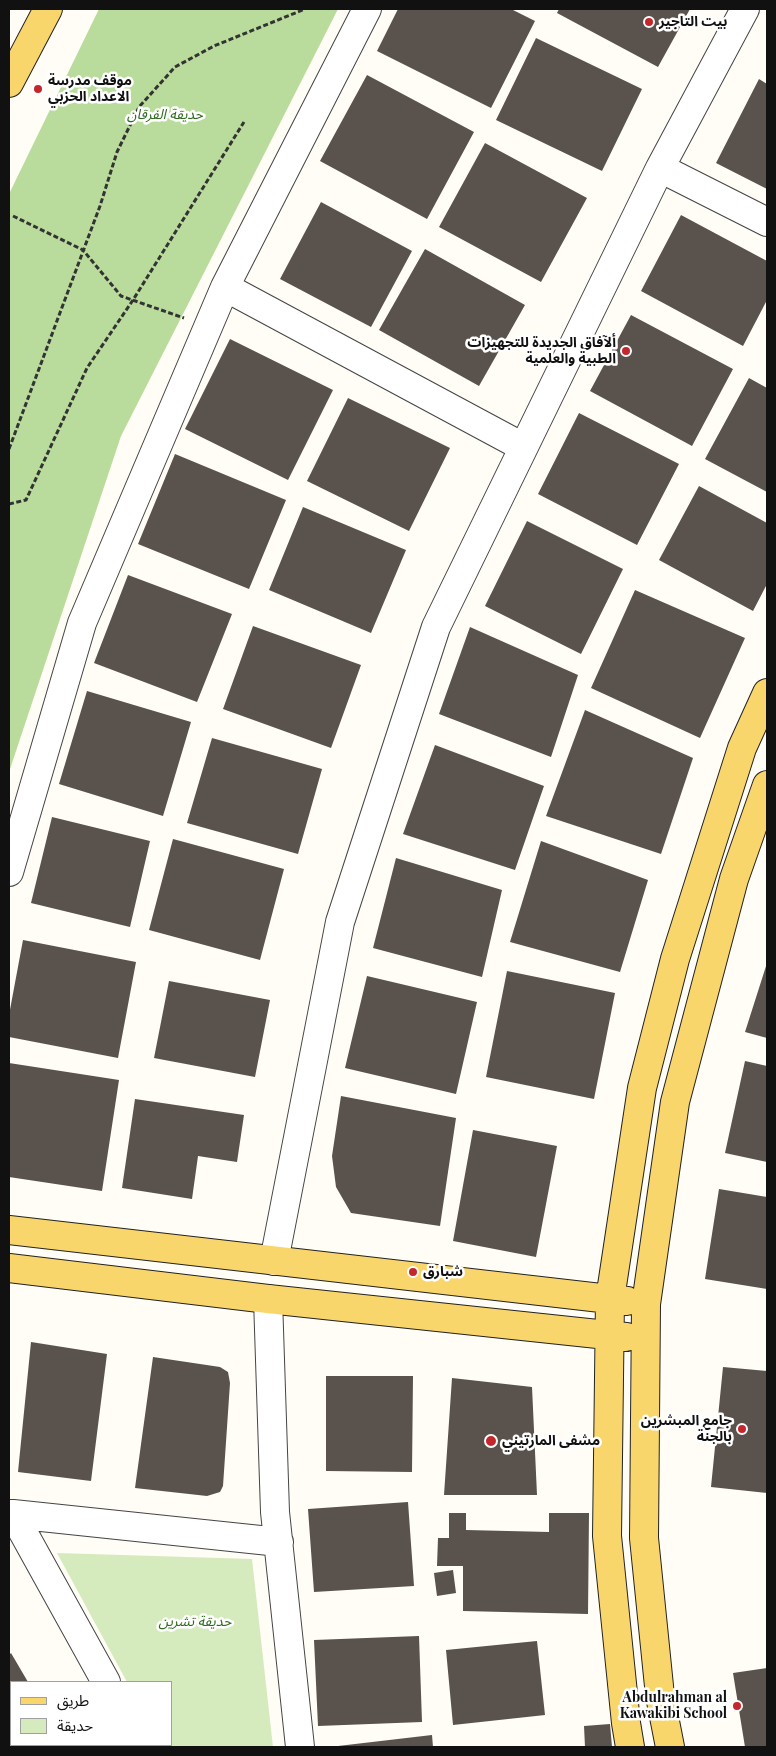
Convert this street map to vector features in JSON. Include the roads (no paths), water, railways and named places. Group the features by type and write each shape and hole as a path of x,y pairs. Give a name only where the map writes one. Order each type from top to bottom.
{"main road":[{"path":"9,83 48,9"},
{"path":"630,1747 607,1536 610,1299 642,1088 676,959 742,748 767,693"},
{"path":"670,1747 660,1696 644,1538 646,1304 674,1102 734,879 767,785"},
{"path":"9,1230 646,1304"},
{"path":"9,1268 268,1300 609,1334 645,1340"}],"street":[{"path":"9,872 82,623 225,286 367,9"},
{"path":"274,1261 340,922 436,626 660,168 745,9"},
{"path":"660,168 767,222"},
{"path":"225,286 523,447"},
{"path":"268,1300 276,1512 300,1747"},
{"path":"11,1514 279,1542"},
{"path":"11,1514 105,1681"}],"place":[{"name":"بيت التاجير","path":"649,22"},
{"name":"موقف مدرسة الاعداد الحزبي","path":"38,89"},
{"name":"ألآفاق الجديدة للتجهيزات الطبية والعلمية","path":"626,351"},
{"name":"شبارق","path":"413,1272"},
{"name":"جامع المبشرين بالجنة","path":"742,1429"},
{"name":"مشفى المارتيني","path":"491,1441"},
{"name":"Abdulrahman al Kawakibi School","path":"737,1706"}],"park label":[{"name":"حديقة الفرقان","path":"165,115"},
{"name":"حديقة تشرين","path":"195,1622"}]}
